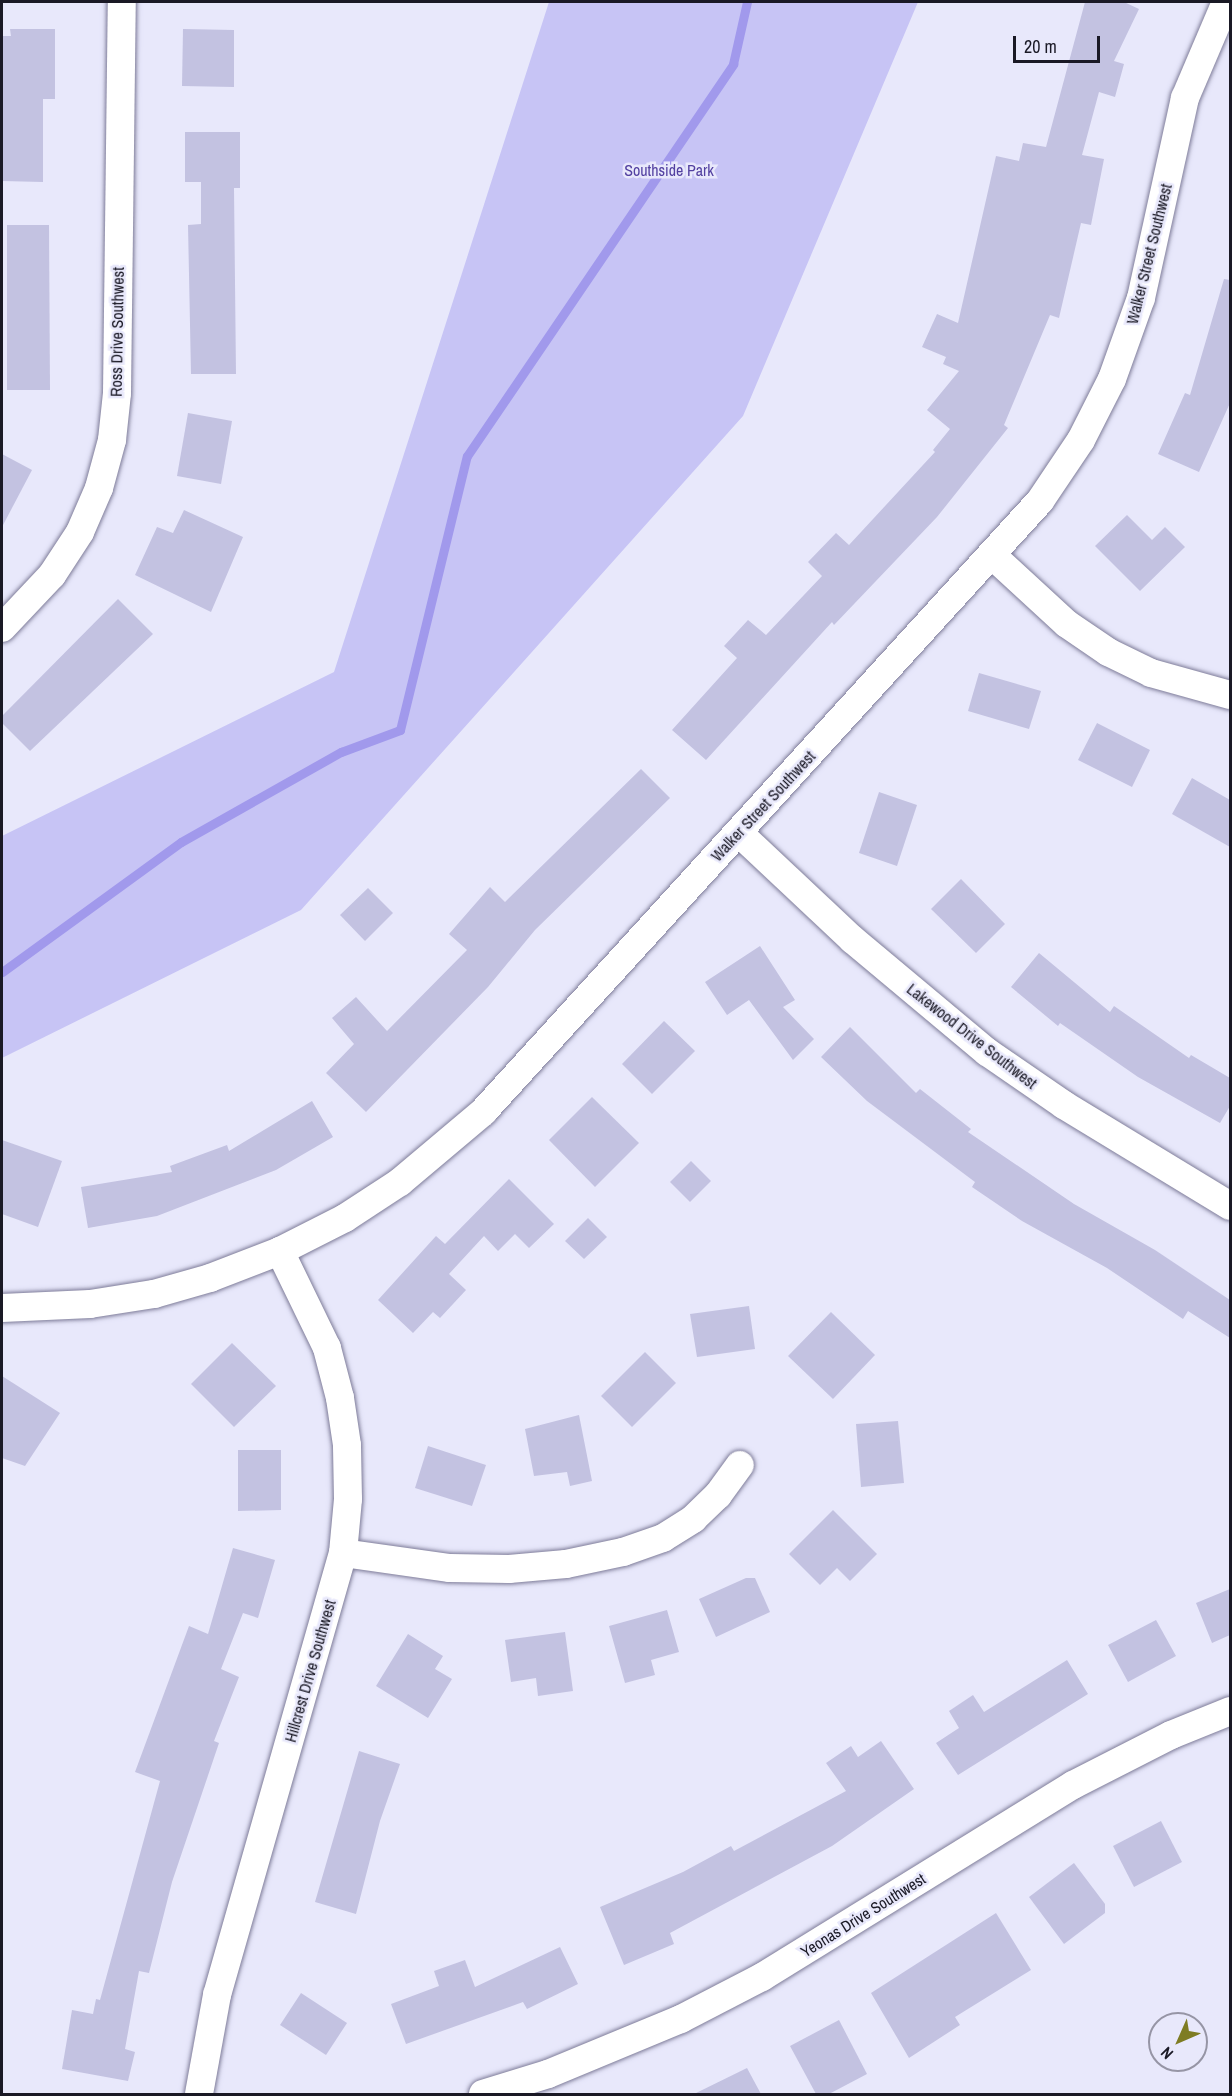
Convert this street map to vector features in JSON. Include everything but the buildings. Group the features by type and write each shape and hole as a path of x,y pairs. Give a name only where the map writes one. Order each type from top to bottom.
{"street":[{"name":"Ross Drive Southwest","path":"2,628 52,575 80,532 99,488 112,440 117,393 122,2"},
{"name":"Walker Street Southwest","path":"2,1308 90,1304 154,1294 210,1278 280,1251 345,1218 400,1182 454,1139 993,556 1040,501 1081,440 1112,379 1141,298 1185,98 1226,2"},
{"path":"993,556 1067,624 1108,652 1151,673 1230,695"},
{"name":"Lakewood Drive Southwest","path":"739,832 871,956 987,1052 1064,1105 1230,1206"},
{"name":"Hillcrest Drive Southwest","path":"199,2094 217,1995 343,1553 348,1499 347,1445 340,1398 327,1348 280,1251"},
{"path":"343,1553 450,1568 510,1569 566,1564 623,1552 663,1538 693,1520 718,1495 740,1465"},
{"name":"Yeonas Drive Southwest","path":"483,2094 548,2073 681,2019 762,1977 1073,1785 1171,1735 1230,1710"}],"green space":[{"name":"Southside Park","path":"549,2 918,2 743,416 301,910 2,1058 2,836 334,672"}],"waterway":[{"path":"2,972 181,842 341,752 400,730 467,456 733,64 747,2"}]}
